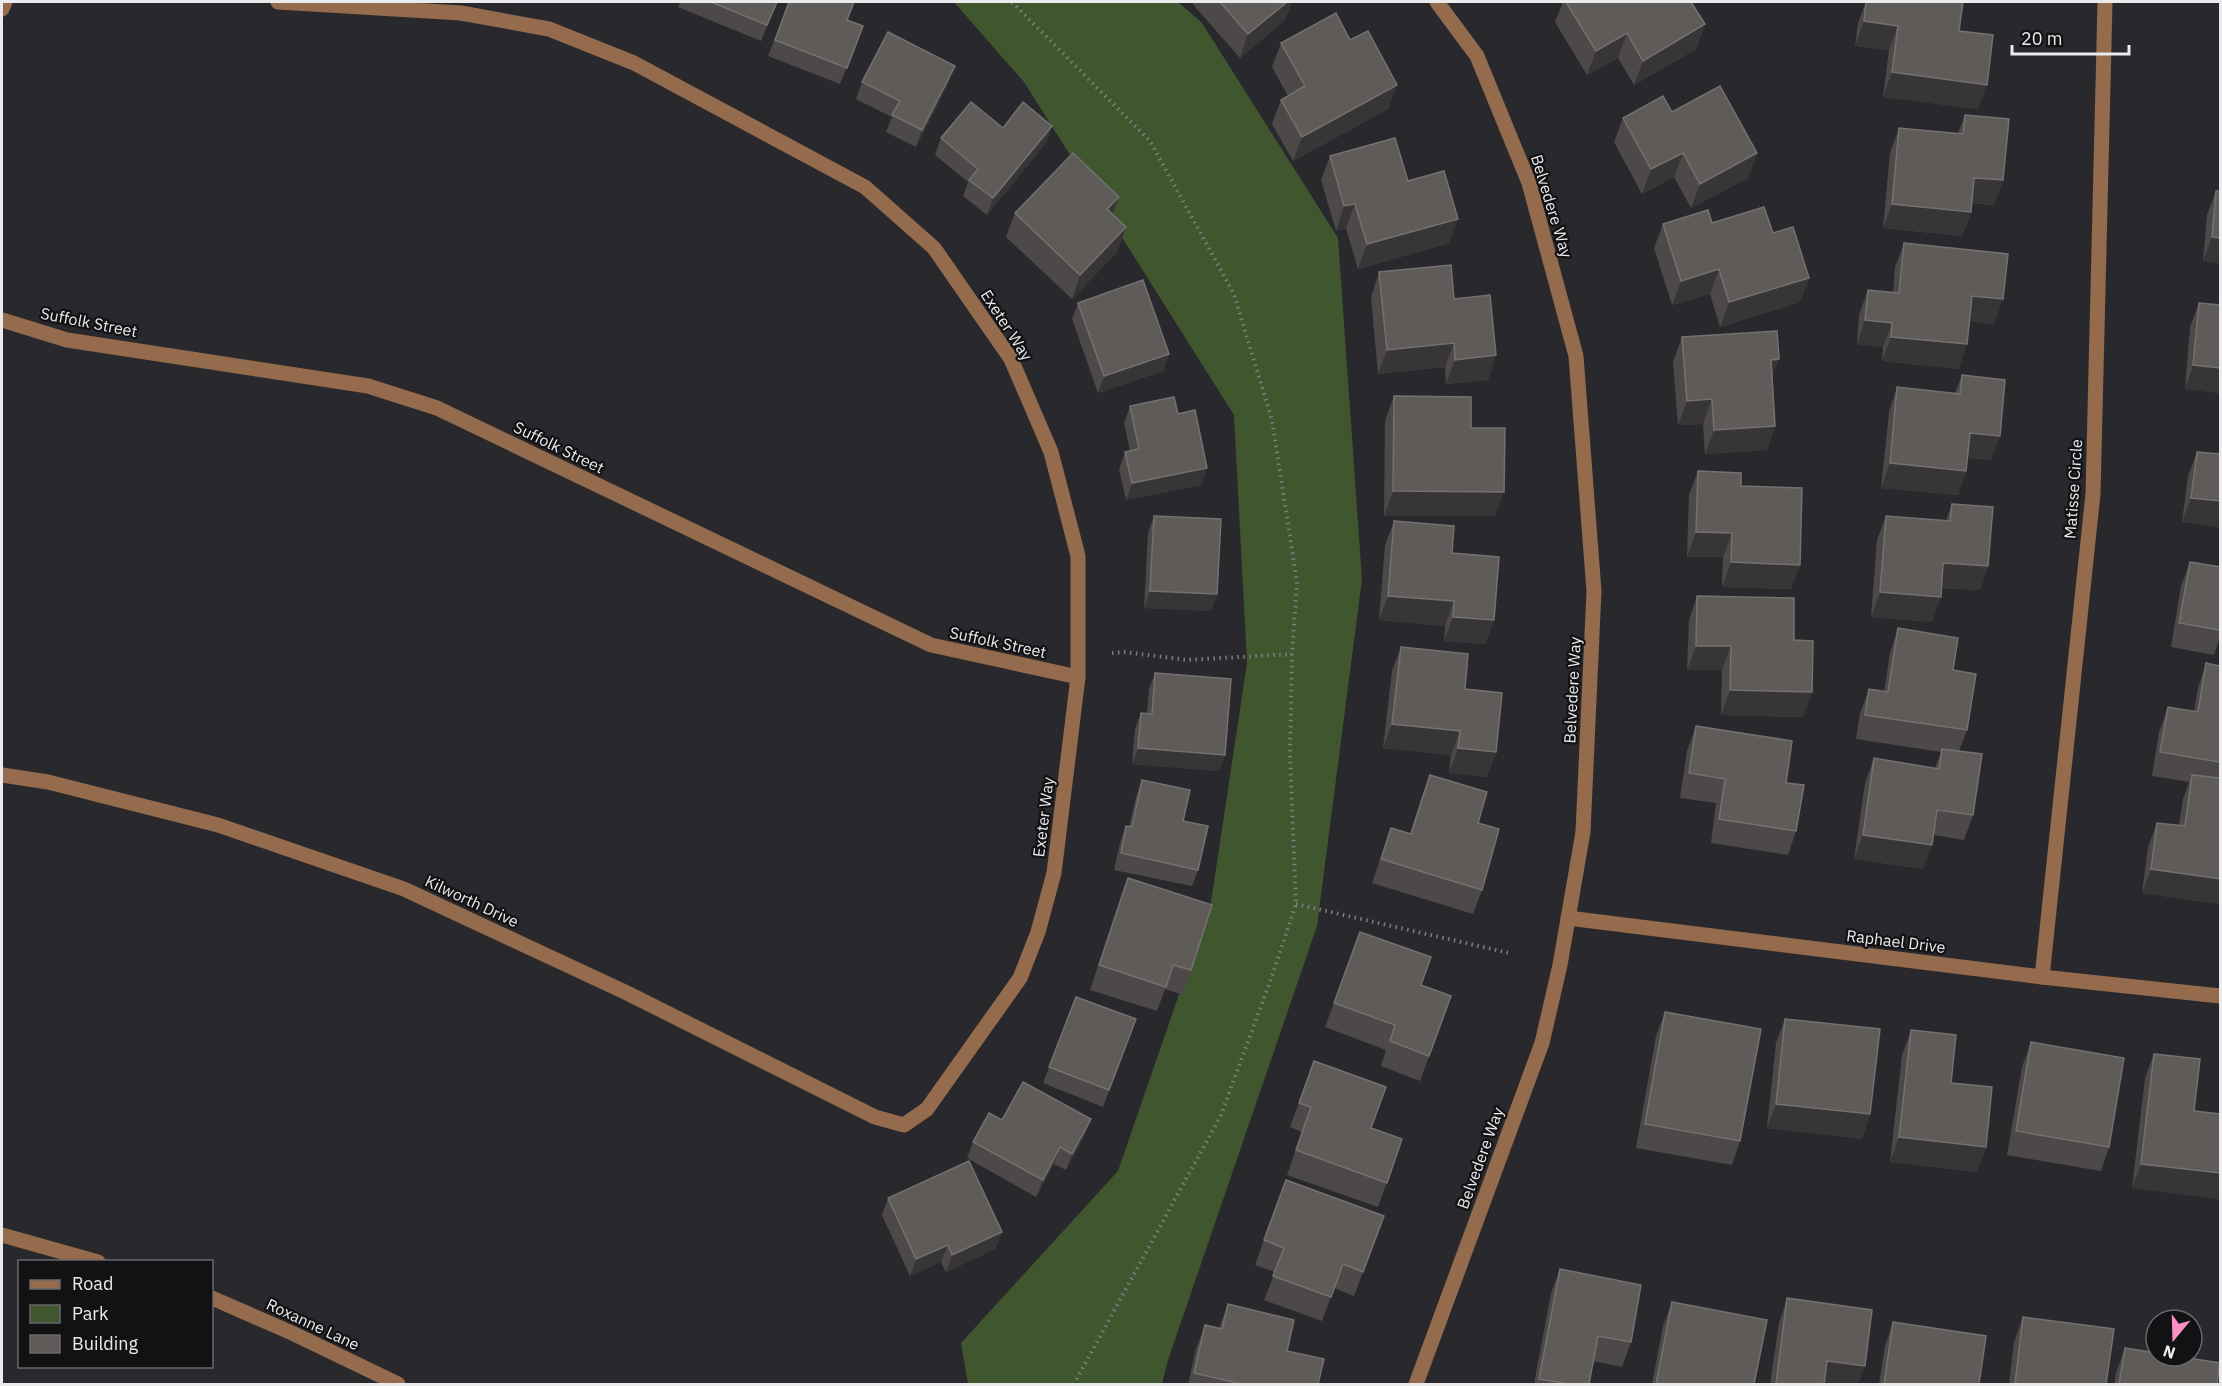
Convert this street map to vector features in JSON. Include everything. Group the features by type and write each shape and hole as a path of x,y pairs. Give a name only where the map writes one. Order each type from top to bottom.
{"street":[{"path":"2,9 5,2"},
{"name":"Exeter Way","path":"279,2 461,13 549,29 634,63 865,187 934,248 1011,359 1051,452 1078,556 1078,677 1054,873 1038,932 1020,978 927,1109 903,1125"},
{"name":"Belvedere Way","path":"1416,1384 1542,1043 1560,965 1583,832 1594,591 1576,356 1529,183 1477,56 1437,2"},
{"name":"Matisse Circle","path":"2042,977 2093,494 2105,2"},
{"name":"Suffolk Street","path":"2,320 67,340 368,386 437,408 931,645 1078,677"},
{"name":"Kilworth Drive","path":"2,776 48,782 218,825 404,890 625,992 875,1117 903,1125"},
{"name":"Raphael Drive","path":"1568,918 2042,977 2220,996"},
{"path":"2,1235 91,1260"},
{"name":"Roxanne Lane","path":"213,1298 398,1384"}],"path":[{"path":"1012,2 1149,141 1234,294 1272,420 1297,582 1292,654 1290,754 1296,904 1221,1115 1074,1384"},
{"path":"1112,653 1124,652 1187,660 1292,654"},
{"path":"1296,904 1509,953"}],"green space":[{"path":"954,2 1178,2 1202,23 1338,238 1362,579 1317,926 1168,1360 1162,1384 968,1384 961,1343 1118,1171 1211,902 1247,663 1234,415 1024,82"}],"building":[{"path":"711,2 777,2 767,25"},
{"path":"789,2 854,2 847,20 863,26 847,68 775,40"},
{"path":"1220,2 1287,2 1248,34"},
{"path":"1566,2 1691,2 1705,24 1643,61 1627,33 1596,51"},
{"path":"1866,2 1963,2 1959,31 1993,35 1987,85 1892,72 1898,26 1864,21"},
{"path":"1336,13 1350,40 1368,31 1397,85 1302,137 1281,100 1305,86 1281,43"},
{"path":"888,32 955,66 922,130 892,115 900,101 862,82"},
{"path":"1720,86 1757,153 1700,184 1683,153 1651,169 1623,118 1663,96 1672,112"},
{"path":"971,102 1003,128 1023,102 1052,126 993,198 969,180 978,169 941,138"},
{"path":"1965,115 2009,119 2003,180 1974,178 1971,212 1892,204 1899,128 1963,134"},
{"path":"1395,138 1408,181 1444,171 1458,219 1367,244 1355,204 1344,206 1330,156"},
{"path":"1073,153 1119,197 1107,209 1126,227 1080,275 1015,213"},
{"path":"2216,191 2220,191 2220,238 2212,237"},
{"path":"1764,207 1773,233 1793,227 1809,278 1729,302 1719,269 1681,281 1663,224 1708,210 1712,223"},
{"path":"1904,243 2008,254 2003,299 1972,296 1967,344 1891,337 1892,323 1865,320 1868,290 1899,293"},
{"path":"1451,265 1454,299 1490,295 1496,355 1455,360 1454,343 1387,350 1379,272"},
{"path":"1143,280 1169,354 1104,376 1078,303"},
{"path":"2199,303 2220,305 2220,368 2193,365"},
{"path":"1777,331 1779,359 1771,360 1775,426 1714,430 1712,399 1687,401 1682,337"},
{"path":"1962,375 2005,380 2000,436 1970,433 1966,471 1890,463 1897,387 1960,394"},
{"path":"1394,396 1471,397 1471,428 1505,428 1504,492 1393,491"},
{"path":"1174,397 1178,414 1195,410 1207,468 1132,483 1125,452 1139,449 1130,406"},
{"path":"2197,452 2220,454 2220,501 2191,498"},
{"path":"1698,471 1741,473 1741,486 1802,488 1800,565 1731,562 1732,533 1696,532"},
{"path":"1952,504 1993,507 1988,566 1943,563 1941,597 1880,592 1886,516 1950,521"},
{"path":"1154,516 1221,519 1217,594 1150,591"},
{"path":"1394,521 1454,526 1452,553 1499,557 1494,620 1453,617 1454,601 1388,596"},
{"path":"2190,562 2220,567 2220,630 2179,623"},
{"path":"1697,596 1794,598 1794,640 1813,641 1812,692 1730,690 1731,646 1696,646"},
{"path":"1898,628 1958,638 1953,670 1976,674 1967,730 1865,715 1869,689 1888,692"},
{"path":"1401,647 1468,654 1465,689 1502,693 1496,752 1458,748 1460,731 1392,724"},
{"path":"2206,663 2220,666 2220,762 2160,752 2168,707 2198,712"},
{"path":"1155,673 1231,679 1225,755 1138,748 1141,713 1152,714"},
{"path":"1696,726 1792,741 1786,783 1804,785 1796,831 1719,819 1725,779 1689,773"},
{"path":"1942,749 1982,754 1973,815 1937,810 1932,845 1863,835 1874,758 1939,769"},
{"path":"1430,775 1487,792 1478,823 1499,829 1482,890 1381,859 1391,828 1411,834"},
{"path":"2192,775 2220,778 2220,879 2151,869 2157,823 2185,826"},
{"path":"1142,780 1190,790 1183,821 1208,826 1198,870 1121,853 1126,826 1132,827"},
{"path":"1128,878 1212,905 1191,970 1173,965 1166,987 1099,965"},
{"path":"1360,932 1431,957 1421,985 1451,996 1429,1056 1390,1041 1395,1025 1334,1003"},
{"path":"1076,997 1136,1019 1109,1090 1049,1067"},
{"path":"1665,1012 1761,1029 1740,1141 1645,1124"},
{"path":"1785,1019 1880,1029 1870,1114 1776,1104"},
{"path":"1911,1030 1956,1035 1951,1083 1992,1087 1986,1147 1899,1137"},
{"path":"2031,1042 2124,1058 2109,1147 2016,1131"},
{"path":"2154,1054 2200,1059 2194,1111 2220,1114 2220,1173 2141,1164"},
{"path":"1314,1061 1386,1087 1371,1128 1402,1139 1387,1183 1296,1150 1311,1107 1299,1103"},
{"path":"1023,1082 1091,1119 1072,1154 1060,1147 1043,1180 973,1142 989,1113 1002,1120"},
{"path":"969,1161 1002,1232 952,1255 948,1245 916,1259 888,1198"},
{"path":"1286,1180 1384,1216 1363,1272 1343,1264 1331,1297 1273,1276 1284,1248 1264,1240"},
{"path":"1560,1269 1641,1285 1631,1342 1598,1336 1589,1384 1568,1384 1539,1379"},
{"path":"1787,1298 1872,1310 1865,1366 1827,1361 1824,1384 1776,1384"},
{"path":"1672,1302 1767,1320 1754,1384 1656,1384"},
{"path":"1228,1304 1294,1320 1287,1351 1324,1359 1318,1384 1242,1384 1194,1373 1205,1325 1222,1329"},
{"path":"2023,1317 2114,1329 2106,1384 2015,1384"},
{"path":"1893,1322 1986,1336 1979,1384 1884,1384"},
{"path":"2125,1348 2144,1351 2144,1368 2204,1368 2204,1361 2220,1363 2217,1384 2119,1384"}]}
